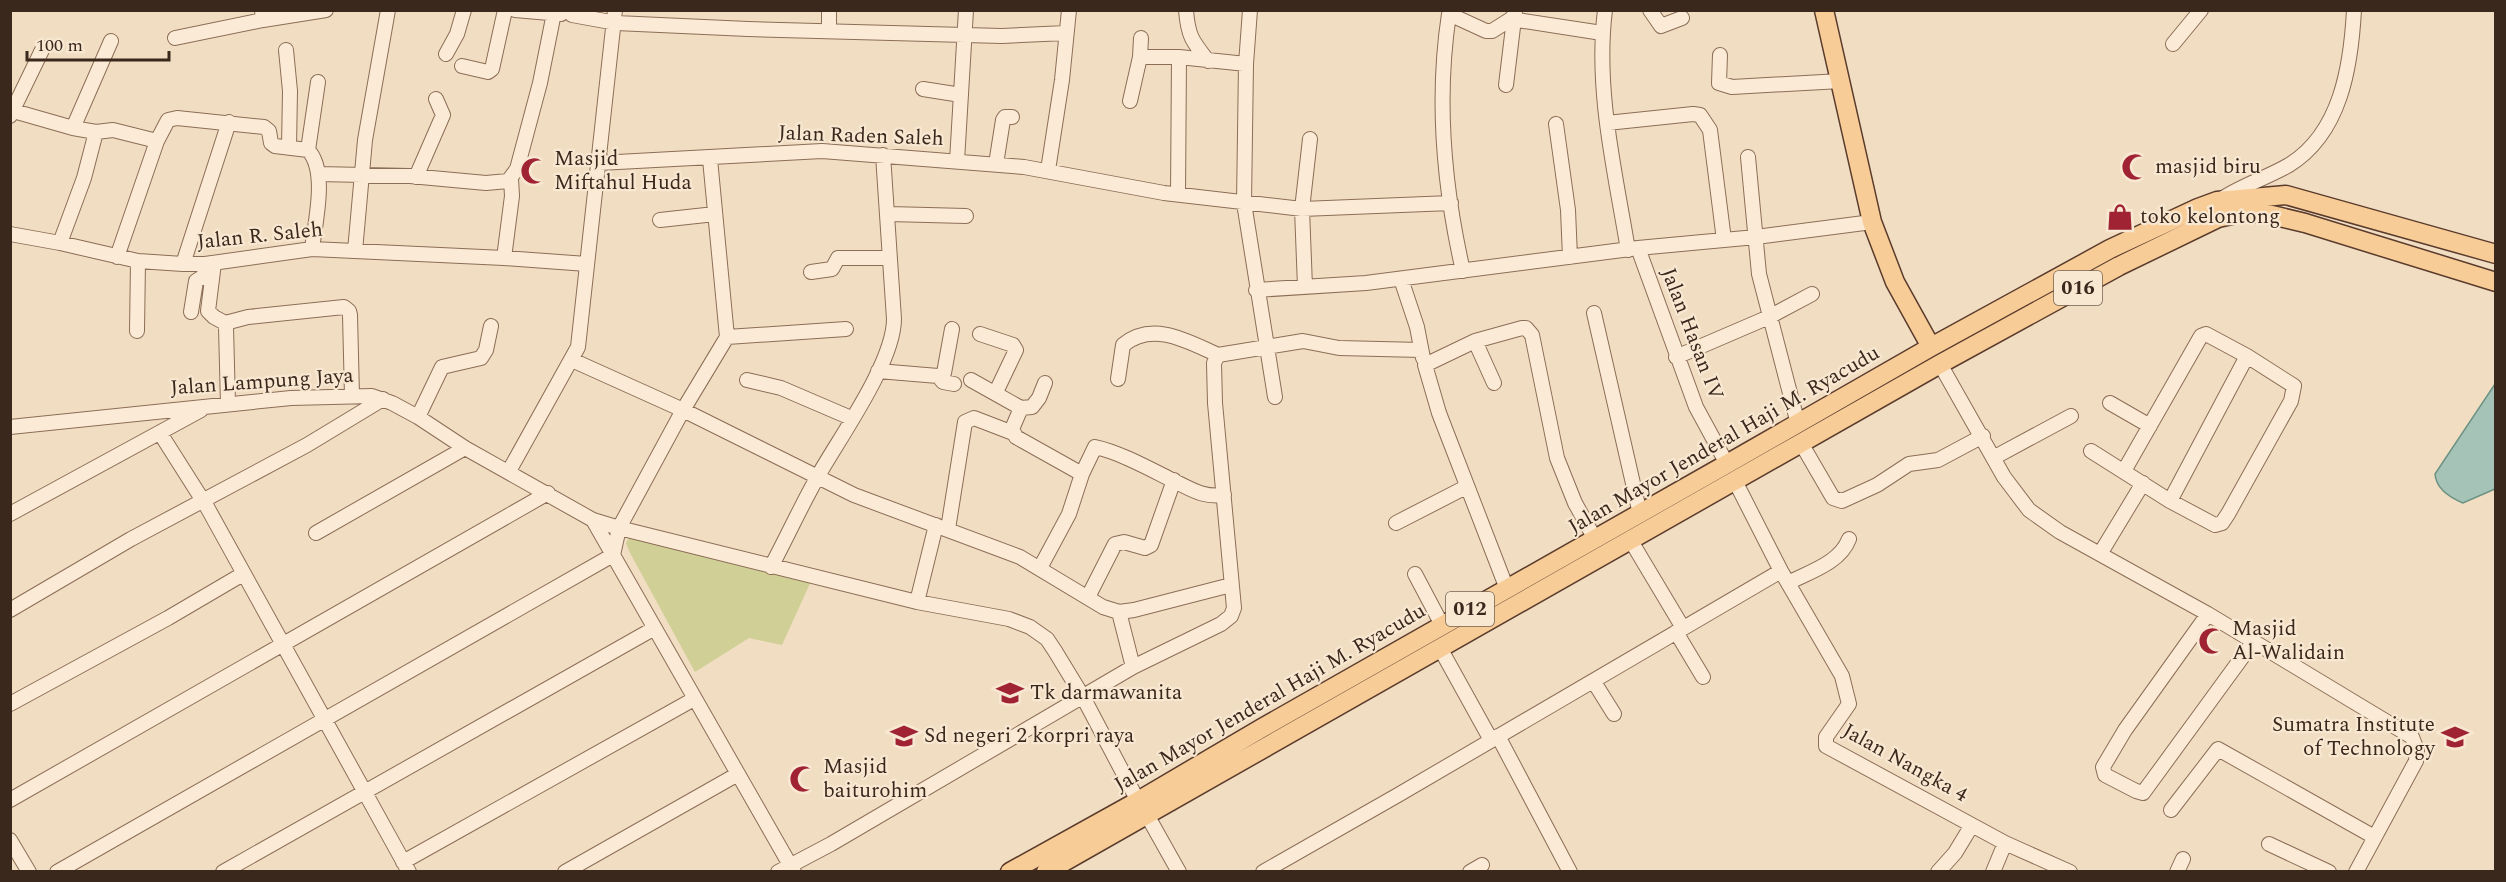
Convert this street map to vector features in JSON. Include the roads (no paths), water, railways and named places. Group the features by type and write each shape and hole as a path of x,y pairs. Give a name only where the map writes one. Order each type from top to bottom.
{"main road":[{"path":"1824,10 1872,222 1895,282 1931,347"},
{"name":"Jalan Mayor Jenderal Haji M. Ryacudu","path":"1010,872 1143,808 1440,648 1631,541 1798,424 1931,347 2110,249 2217,201 2286,195 2496,254"},
{"name":"Jalan Mayor Jenderal Haji M. Ryacudu","path":"1046,872 1143,808 1442,625 1595,539 1640,514 1801,443 2119,266 2218,218 2245,212 2305,222 2496,282"},
{"path":"2110,249 2119,266"},
{"path":"1569,554 1575,562 1589,557 1599,559"},
{"path":"1534,574 1544,575 1562,565 1570,574"}],"street":[{"path":"175,38 262,15 326,10"},
{"path":"355,250 367,130 388,10"},
{"path":"446,54 457,34 465,10"},
{"path":"462,66 488,72 492,69 505,10"},
{"path":"515,10 554,14 658,17 829,30 1002,36 1066,33"},
{"path":"829,10 829,30"},
{"path":"957,161 966,10"},
{"path":"1048,170 1062,80 1069,10"},
{"path":"1186,10 1190,39 1208,60"},
{"path":"1250,10 1246,64 1244,203 1256,290 1268,346 1275,397"},
{"name":"Jalan Hasan IV","path":"1605,10 1602,33 1607,123 1633,249 1696,407 1731,473"},
{"path":"1650,10 1661,26 1682,18"},
{"path":"2173,44 2201,10"},
{"path":"2217,201 2241,187 2276,172 2307,153 2330,124 2338,104 2348,64 2354,10"},
{"path":"1463,272 1451,203 1441,114 1444,13 1486,31 1492,31 1515,15 1602,33"},
{"path":"318,174 416,177 486,183 504,183 511,179 517,169 540,83 554,14"},
{"path":"1506,85 1515,15"},
{"path":"508,471 572,360 579,340 616,16"},
{"path":"1130,101 1140,57 1141,38"},
{"path":"73,128 111,41"},
{"path":"43,48 11,112 73,128 96,132 113,130 157,141"},
{"path":"286,50 290,91 289,147"},
{"path":"1720,55 1718,79 1724,86 1841,81"},
{"path":"1140,57 1179,57 1246,64"},
{"path":"1178,194 1179,57"},
{"path":"308,150 318,82"},
{"path":"923,89 961,95"},
{"path":"416,177 443,115 436,99"},
{"path":"1607,123 1693,114 1700,116 1710,130 1724,240"},
{"path":"117,257 157,141 166,123 173,117 264,127 269,130 271,143 278,147 308,150 314,156 319,187 312,249"},
{"path":"996,164 1002,120 1005,117 1012,117"},
{"path":"183,264 229,122"},
{"path":"1556,124 1568,210 1570,257"},
{"path":"60,243 84,178 96,132"},
{"path":"1305,287 1302,209 1310,139"},
{"name":"Jalan Raden Saleh","path":"599,163 813,152 883,155 1048,170 1178,194 1302,209 1451,203"},
{"path":"771,567 816,478 888,354 894,329 889,214 883,155"},
{"path":"1748,157 1759,274 1798,424"},
{"path":"57,872 613,555 619,528 683,410 727,337 710,159"},
{"path":"2276,172 2276,185 2286,195"},
{"path":"504,258 512,196 511,179"},
{"path":"660,220 715,214"},
{"path":"889,214 966,216"},
{"path":"1256,290 1401,279 1633,249 1756,237 1872,222"},
{"name":"Jalan R. Saleh","path":"10,234 138,261 183,264 209,264 312,249 587,264"},
{"path":"811,272 832,269 838,258 890,258"},
{"path":"137,331 138,261"},
{"path":"191,312 196,281 204,276 209,264"},
{"path":"209,264 208,311 227,324"},
{"path":"1401,279 1417,327 1421,350 1439,413 1507,589"},
{"path":"1676,357 1769,317 1812,294"},
{"path":"227,324 233,319 248,316 344,307 348,309 352,343 352,396"},
{"path":"1594,312 1640,514"},
{"path":"227,324 228,404"},
{"path":"418,417 442,367 481,358 486,350 491,326"},
{"path":"1425,365 1475,341 1526,328 1532,335 1557,458 1575,503 1595,539"},
{"path":"727,337 846,329"},
{"path":"878,371 938,376 944,373 952,329"},
{"path":"980,334 1013,345 1016,350 996,392"},
{"path":"1118,379 1123,345 1143,336 1156,334 1174,335 1203,346 1218,355 1308,342 1339,348 1421,350"},
{"path":"2091,451 2170,501 2215,525 2222,522 2291,401 2294,386 2247,356 2206,334 2201,336 2124,471"},
{"path":"1475,341 1494,383"},
{"path":"593,520 653,629 738,774 787,869 1133,667 1228,618 1234,610 1215,403 1214,363 1218,355"},
{"path":"2170,501 2247,356"},
{"path":"572,360 683,410 816,478 884,507 997,547 1040,568 1103,607 1119,612 1134,610 1231,585"},
{"path":"1940,364 1983,436 1993,458 2029,510 2060,532 2208,614 2412,737 2416,760 2356,872"},
{"path":"938,376 943,382 954,384"},
{"path":"747,380 781,388 851,417"},
{"path":"972,380 1021,408 1032,406 1039,398 1045,383"},
{"name":"Jalan Lampung Jaya","path":"10,427 291,398 372,396 383,399 418,417 465,448 593,520 916,602 1009,619 1030,627 1047,639 1083,697 1179,872"},
{"path":"10,610 131,539 307,445 383,399"},
{"path":"2110,403 2150,426"},
{"path":"10,514 210,405"},
{"path":"1013,433 1014,423 1021,408"},
{"path":"1993,458 2071,416"},
{"path":"916,602 942,527 965,422 974,418 1013,433 1020,440 1082,474"},
{"path":"160,433 203,502 406,867 694,699"},
{"path":"1801,443 1833,498 1842,501 1877,485 1909,464 1938,460 1983,436"},
{"path":"1040,568 1069,514 1082,474 1097,447 1204,495 1224,495"},
{"path":"316,533 465,448"},
{"name":"Jalan Nangka 4","path":"1731,473 1781,571 1842,676 1849,704 1826,737 1826,746 2050,867 2070,872"},
{"path":"1088,597 1115,544 1124,542 1145,548 1150,547 1174,480"},
{"path":"2100,554 2143,483"},
{"path":"1396,523 1466,487"},
{"path":"10,800 548,493"},
{"path":"1788,583 1834,559 1846,547 1849,539"},
{"path":"1631,541 1703,677"},
{"path":"1263,872 1594,682 1781,571"},
{"path":"10,704 168,618 243,574"},
{"path":"1415,574 1442,625"},
{"path":"1119,612 1133,667"},
{"path":"2208,614 2125,730 2103,767 2105,775 2143,793 2254,641"},
{"path":"224,872 365,790 653,629"},
{"path":"1440,648 1570,872"},
{"path":"1594,682 1614,714"},
{"path":"2171,810 2218,749 2369,834"},
{"path":"2349,872 2416,750"},
{"path":"565,872 738,774"},
{"path":"1938,872 1955,853 1972,825"},
{"path":"10,840 29,872"},
{"path":"1993,872 2005,843"},
{"path":"2269,844 2329,872"}],"place":[{"name":"masjid biru","path":"2135,167"},
{"name":"Masjid Miftahul Huda","path":"534,171"},
{"name":"toko kelontong","path":"2120,217"},
{"name":"Masjid Al-Walidain","path":"2212,641"},
{"name":"Tk darmawanita","path":"1010,693"},
{"name":"Sd negeri 2 korpri raya","path":"904,736"},
{"name":"Sumatra Institute of Technology","path":"2455,737"},
{"name":"Masjid baiturohim","path":"803,779"}]}
